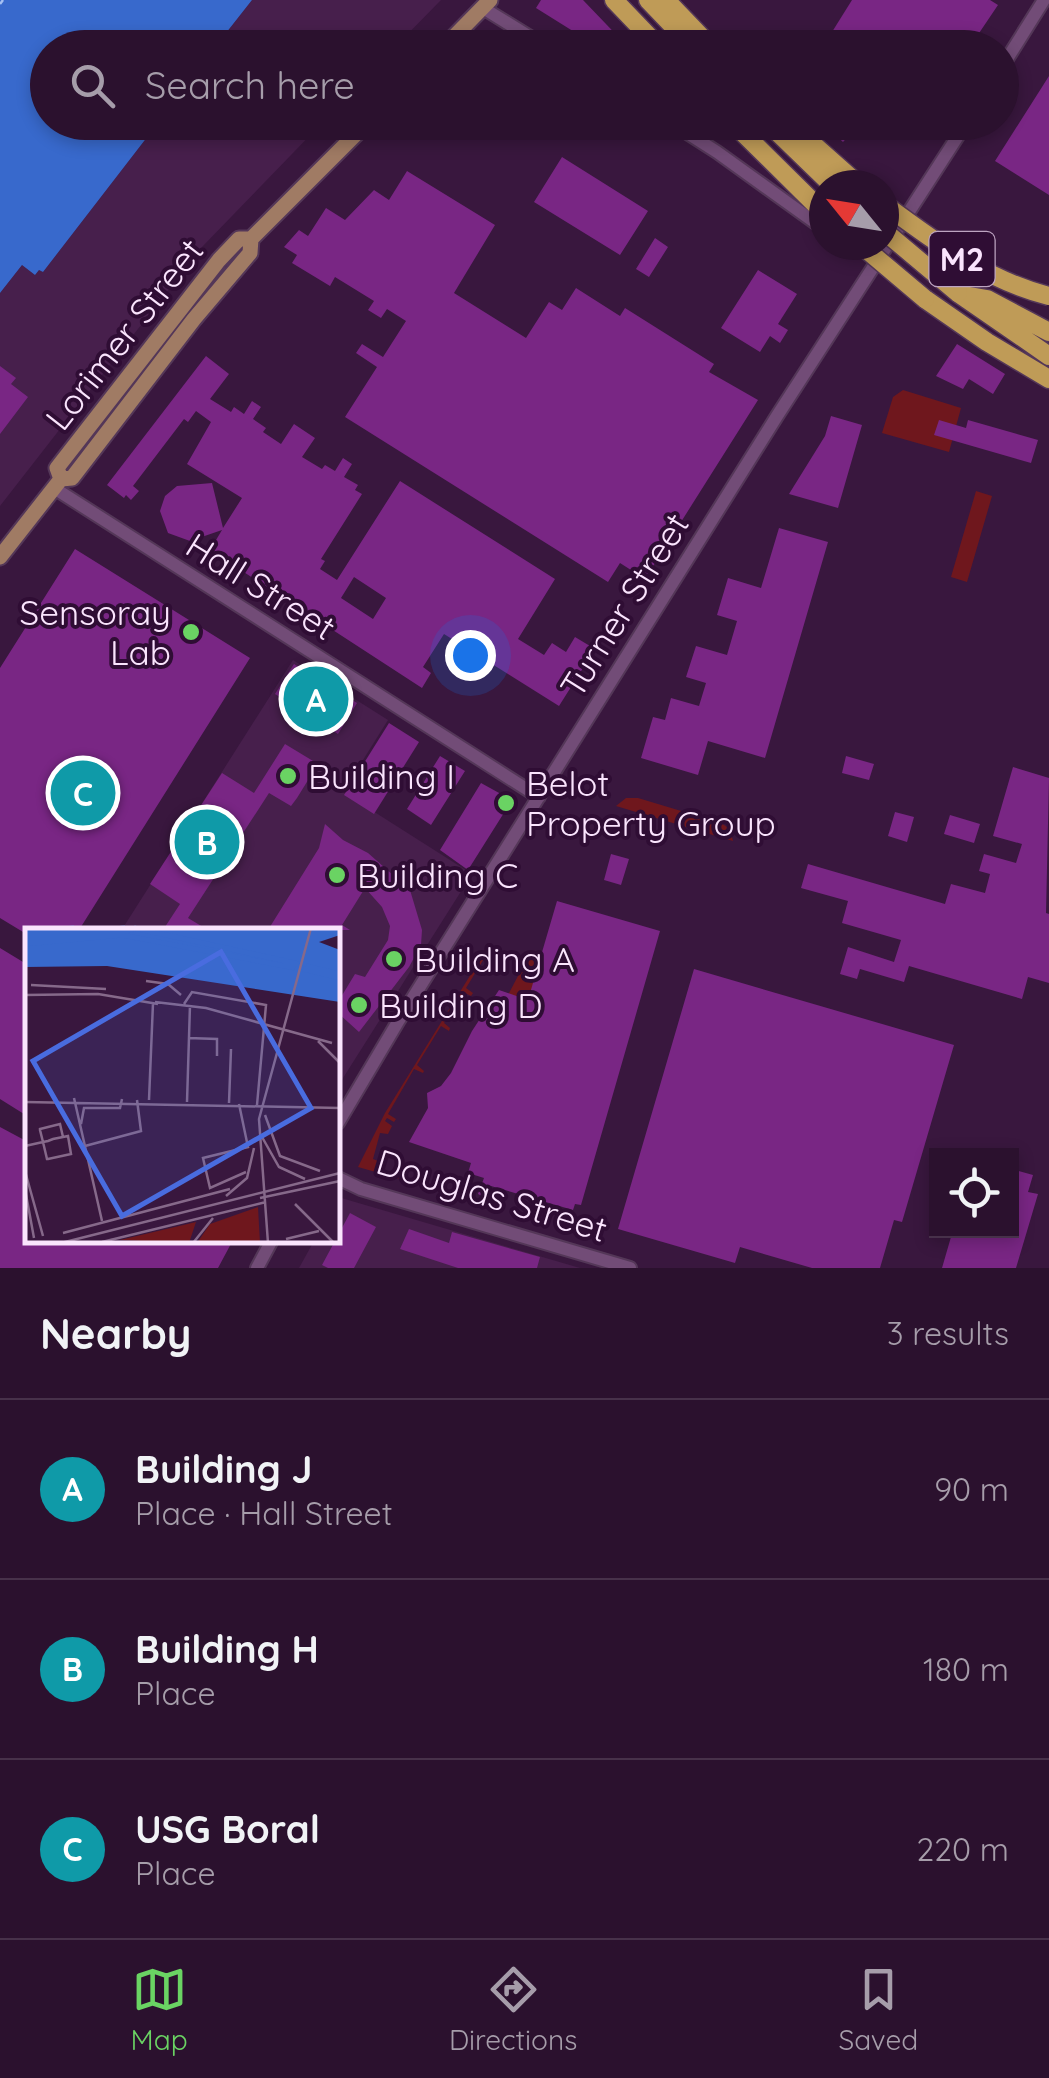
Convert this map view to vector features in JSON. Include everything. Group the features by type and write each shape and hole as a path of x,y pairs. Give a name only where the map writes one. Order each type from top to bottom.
{"highway":[{"path":"614,0 643,30"},
{"path":"648,0 677,30"},
{"path":"666,0 695,30"},
{"path":"750,140 809,198"},
{"path":"786,140 817,170"},
{"path":"808,140 842,170"},
{"name":"M2","path":"899,215 986,273 1049,296"},
{"name":"M2","path":"899,244 958,294 1049,356"},
{"name":"M2","path":"880,260 952,318 1049,379"},
{"name":"M2","path":"958,294 987,299 1049,332"}],"main road":[{"path":"461,30 486,4"},
{"name":"Lorimer Street","path":"0,557 58,484 57,468 197,287 239,239 251,239 350,140"}],"street":[{"path":"1019,40 1044,0"},
{"path":"486,4 523,30"},
{"path":"698,140 809,218"},
{"name":"Turner Street","path":"340,1121 539,797 955,140"},
{"path":"871,260 877,264"},
{"name":"Hall Street","path":"58,484 539,797"},
{"name":"Douglas Street","path":"340,1179 630,1268"},
{"path":"257,1268 270,1243"}],"shaded area":[{"path":"252,0 441,0 412,30 228,30"},
{"path":"145,140 306,140 201,248 0,506 0,293 22,265 35,275 39,270 43,272"},
{"path":"903,390 961,408 949,452 882,433 893,397"},
{"path":"976,491 992,496 967,582 951,577"},
{"path":"293,660 388,720 343,792 472,874 340,1083 340,928 123,928"},
{"path":"626,798 638,798 721,823 730,829 733,841 616,806"},
{"path":"484,953 493,962 485,957 466,988 473,993 471,996 463,992 444,1023 449,1031 441,1026 417,1065 423,1073 414,1069 388,1114 396,1119 385,1121 392,1126 388,1134 380,1133 373,1159 378,1161 376,1169 413,1180 416,1171 417,1181 456,1193 463,1185 460,1196 358,1167 385,1113"},
{"path":"529,955 541,963 530,1001 508,995"},
{"path":"340,1198 580,1268 299,1268 313,1243 340,1243"}],"water":[{"path":"0,0 252,0 228,30 30,30 30,140 145,140 43,272 39,270 35,275 22,265 0,293"}],"building":[{"path":"541,0 583,0 612,30 571,30 536,8"},
{"path":"852,0 990,0 998,5 981,30 833,30"},
{"path":"1049,76 1049,195 995,161 1008,140 1019,140 1019,123"},
{"path":"562,157 648,211 620,255 534,202"},
{"path":"407,171 495,225 454,293 526,338 549,302 562,310 576,288 620,316 625,308 714,364 709,372 758,400 645,579 620,563 608,582 345,417 377,367 356,353 362,344 383,357 406,321 387,309 381,318 368,310 374,301 335,277 330,286 292,263 297,255 284,247 299,230 308,236 326,208 345,220 374,190 389,200"},
{"path":"655,238 668,247 649,277 636,269"},
{"path":"758,270 797,294 778,324 788,330 780,343 770,336 760,352 721,328"},
{"path":"957,344 1005,374 993,394 969,379 963,389 936,376"},
{"path":"206,356 229,374 210,399 231,412 234,407 244,414 252,401 261,407 253,419 266,428 263,432 281,444 294,424 315,438 302,457 322,469 325,465 335,471 343,458 352,464 344,477 358,485 355,490 362,494 321,559 325,561 320,569 337,580 400,481 555,579 518,639 544,655 552,643 566,652 575,637 595,649 559,706 444,634 423,667 431,673 422,688 210,550 222,530 190,541 168,533 160,511 165,496 177,486 212,483 223,528 242,498 187,464 211,422 196,411 188,422 184,419 133,486 139,491 131,500 107,485","holes":["354,577 386,598 373,619 341,598"]},
{"path":"0,366 16,378 11,384 28,397 0,434"},
{"path":"831,416 862,425 838,508 789,494 825,436"},
{"path":"939,420 966,428 968,420 1038,440 1031,463 934,435"},
{"path":"779,528 828,542 765,758 708,741 698,775 641,758 653,717 665,720 671,698 699,706 706,683 686,677 696,646 727,655 737,621 717,615 728,578 761,588"},
{"path":"75,549 250,658 80,928 25,928 25,933 0,918 0,668"},
{"path":"294,664 357,703 338,734 275,694"},
{"path":"389,723 419,742 374,814 344,795"},
{"path":"285,744 318,764 291,806 269,793 188,918 205,928 164,928 180,904 150,884 222,773 254,793"},
{"path":"440,756 465,771 431,825 407,809"},
{"path":"846,756 874,764 869,780 842,773"},
{"path":"1013,767 1049,778 1049,983 1028,977 1022,999 909,966 904,982 860,969 857,979 840,974 848,947 894,962 901,940 842,923 848,901 801,888 808,864 945,904 951,884 985,893 990,874 979,871 984,854 1016,863 1022,844 993,836"},
{"path":"481,783 512,800 468,870 440,850"},
{"path":"895,812 914,817 907,842 888,836"},
{"path":"950,815 980,824 974,843 944,834"},
{"path":"325,824 343,840 368,853 410,890 422,930 421,945 409,967 359,1032 340,1015 340,999 355,974 365,977 388,940 390,926 382,907 365,888 342,925 350,930 269,928 319,848"},
{"path":"611,854 629,859 621,885 604,880"},
{"path":"557,901 660,931 581,1205 575,1204 573,1210 491,1186 486,1198 478,1194 484,1178 468,1173 471,1163 409,1142 428,1108 427,1093 441,1086 451,1073 499,990 528,1000"},
{"path":"0,948 25,963 25,1112 0,1099"},
{"path":"694,969 954,1045 902,1222 894,1220 880,1268 812,1268 740,1247 735,1263 618,1229"},
{"path":"0,1127 25,1140 25,1243 231,1243 218,1268 0,1268"},
{"path":"1019,1171 1033,1175 1028,1192 1038,1194 1016,1268 942,1268 951,1238 1019,1238"},
{"path":"350,1213 376,1227 354,1268 322,1265 334,1243 340,1243 340,1232"},
{"path":"409,1229 449,1243 452,1232 540,1257 537,1268 458,1268 400,1249"}],"ferry route":[{"path":"0,4 3,0"}],"place":[{"name":"Sensoray Lab","path":"191,632"},
{"name":"Building J","path":"316,699"},
{"name":"Building I","path":"288,776"},
{"name":"USG Boral","path":"83,793"},
{"name":"Belot Property Group","path":"506,803"},
{"name":"Building H","path":"207,842"},
{"name":"Building C","path":"337,875"},
{"name":"Building A","path":"394,959"},
{"name":"Building D","path":"359,1005"}]}
